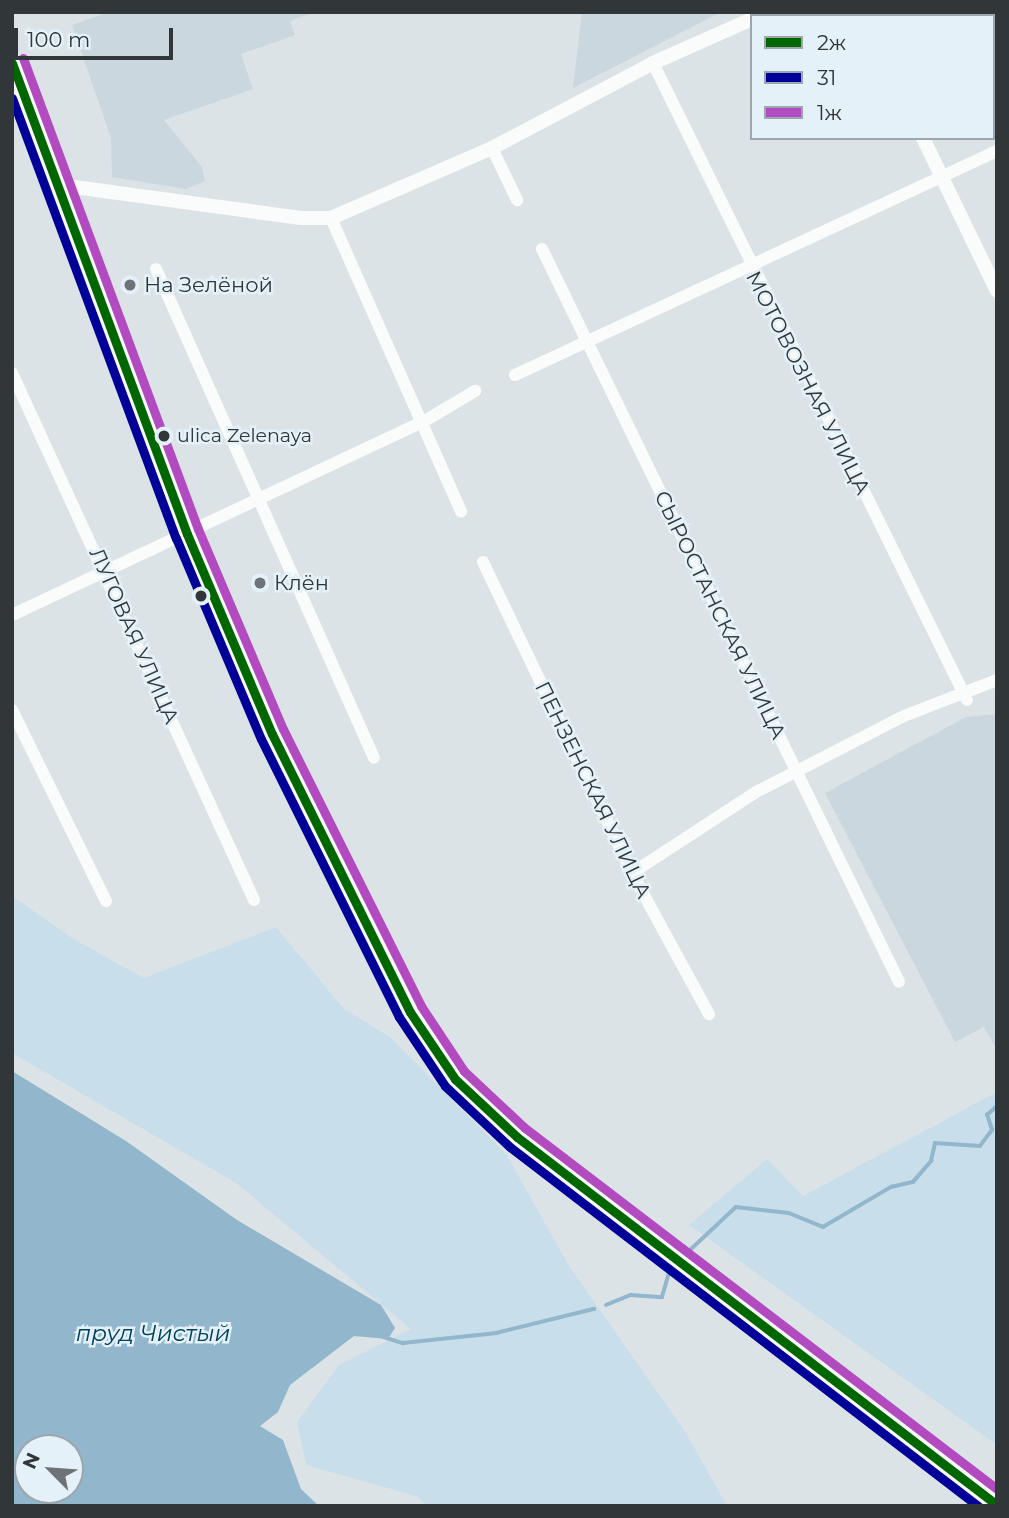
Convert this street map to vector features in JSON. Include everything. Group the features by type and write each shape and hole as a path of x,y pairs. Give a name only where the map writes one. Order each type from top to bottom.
{"main road":[{"path":"12,62 60,185 187,534 272,734 410,1012 455,1079 517,1137 997,1505"}],"street":[{"path":"60,185 301,218 331,218 492,148 653,64 750,20"},
{"name":"МОТОВОЗНАЯ УЛИЦА","path":"653,64 749,265 964,695"},
{"path":"924,140 997,291"},
{"path":"492,148 517,200"},
{"path":"515,375 997,150"},
{"path":"331,218 461,511"},
{"name":"СЫРОСТАНСКАЯ УЛИЦА","path":"542,249 899,982"},
{"path":"156,269 374,758"},
{"name":"ЛУГОВАЯ УЛИЦА","path":"12,373 254,900"},
{"path":"12,615 423,422 475,391"},
{"name":"ПЕНЗЕНСКАЯ УЛИЦА","path":"483,562 632,873 709,1014"},
{"path":"632,873 758,791 796,775 904,716 997,680"},
{"path":"12,710 106,901"}],"shaded area":[{"path":"109,12 315,12 290,21 295,35 241,54 253,89 164,120 202,167 205,181 186,189 112,177 111,138 72,25"},
{"path":"582,12 721,12 573,88"},
{"path":"997,714 997,1050 984,1027 955,1042 825,793 966,717"},
{"path":"12,896 75,940 144,978 276,927 344,1009 390,1037 506,1154 569,1266 686,1433 727,1506 428,1506 416,1496 306,1465 297,1422 339,1365 411,1329 236,1183 12,1053"},
{"path":"997,1092 997,1445 689,1225 767,1159 803,1196"}],"water":[{"name":"пруд Чистый","path":"12,1071 126,1141 237,1220 381,1305 395,1328 388,1339 354,1336 290,1385 278,1412 260,1426 283,1440 301,1489 319,1506 12,1506"}],"waterway":[{"path":"689,1251 736,1207 789,1213 823,1227 891,1187 913,1182 931,1161 935,1143 980,1146 992,1130 987,1115 997,1106"},
{"path":"606,1305 631,1295 662,1297 668,1276"},
{"path":"384,1337 403,1343 496,1333 594,1309"}],"transit line":[{"name":"1ж","path":"23,58 198,529 283,729 421,1006 464,1071 525,1128 997,1489"},
{"name":"2ж","path":"12,63 187,534 272,734 410,1012 455,1079 517,1137 997,1505"},
{"name":"31","path":"12,98 176,538 261,739 399,1017 445,1086 510,1147 978,1506"}],"place":[{"name":"На Зелёной","path":"130,285"},
{"name":"ulica Zelenaya","path":"164,436"},
{"name":"Клён","path":"260,583"}]}
